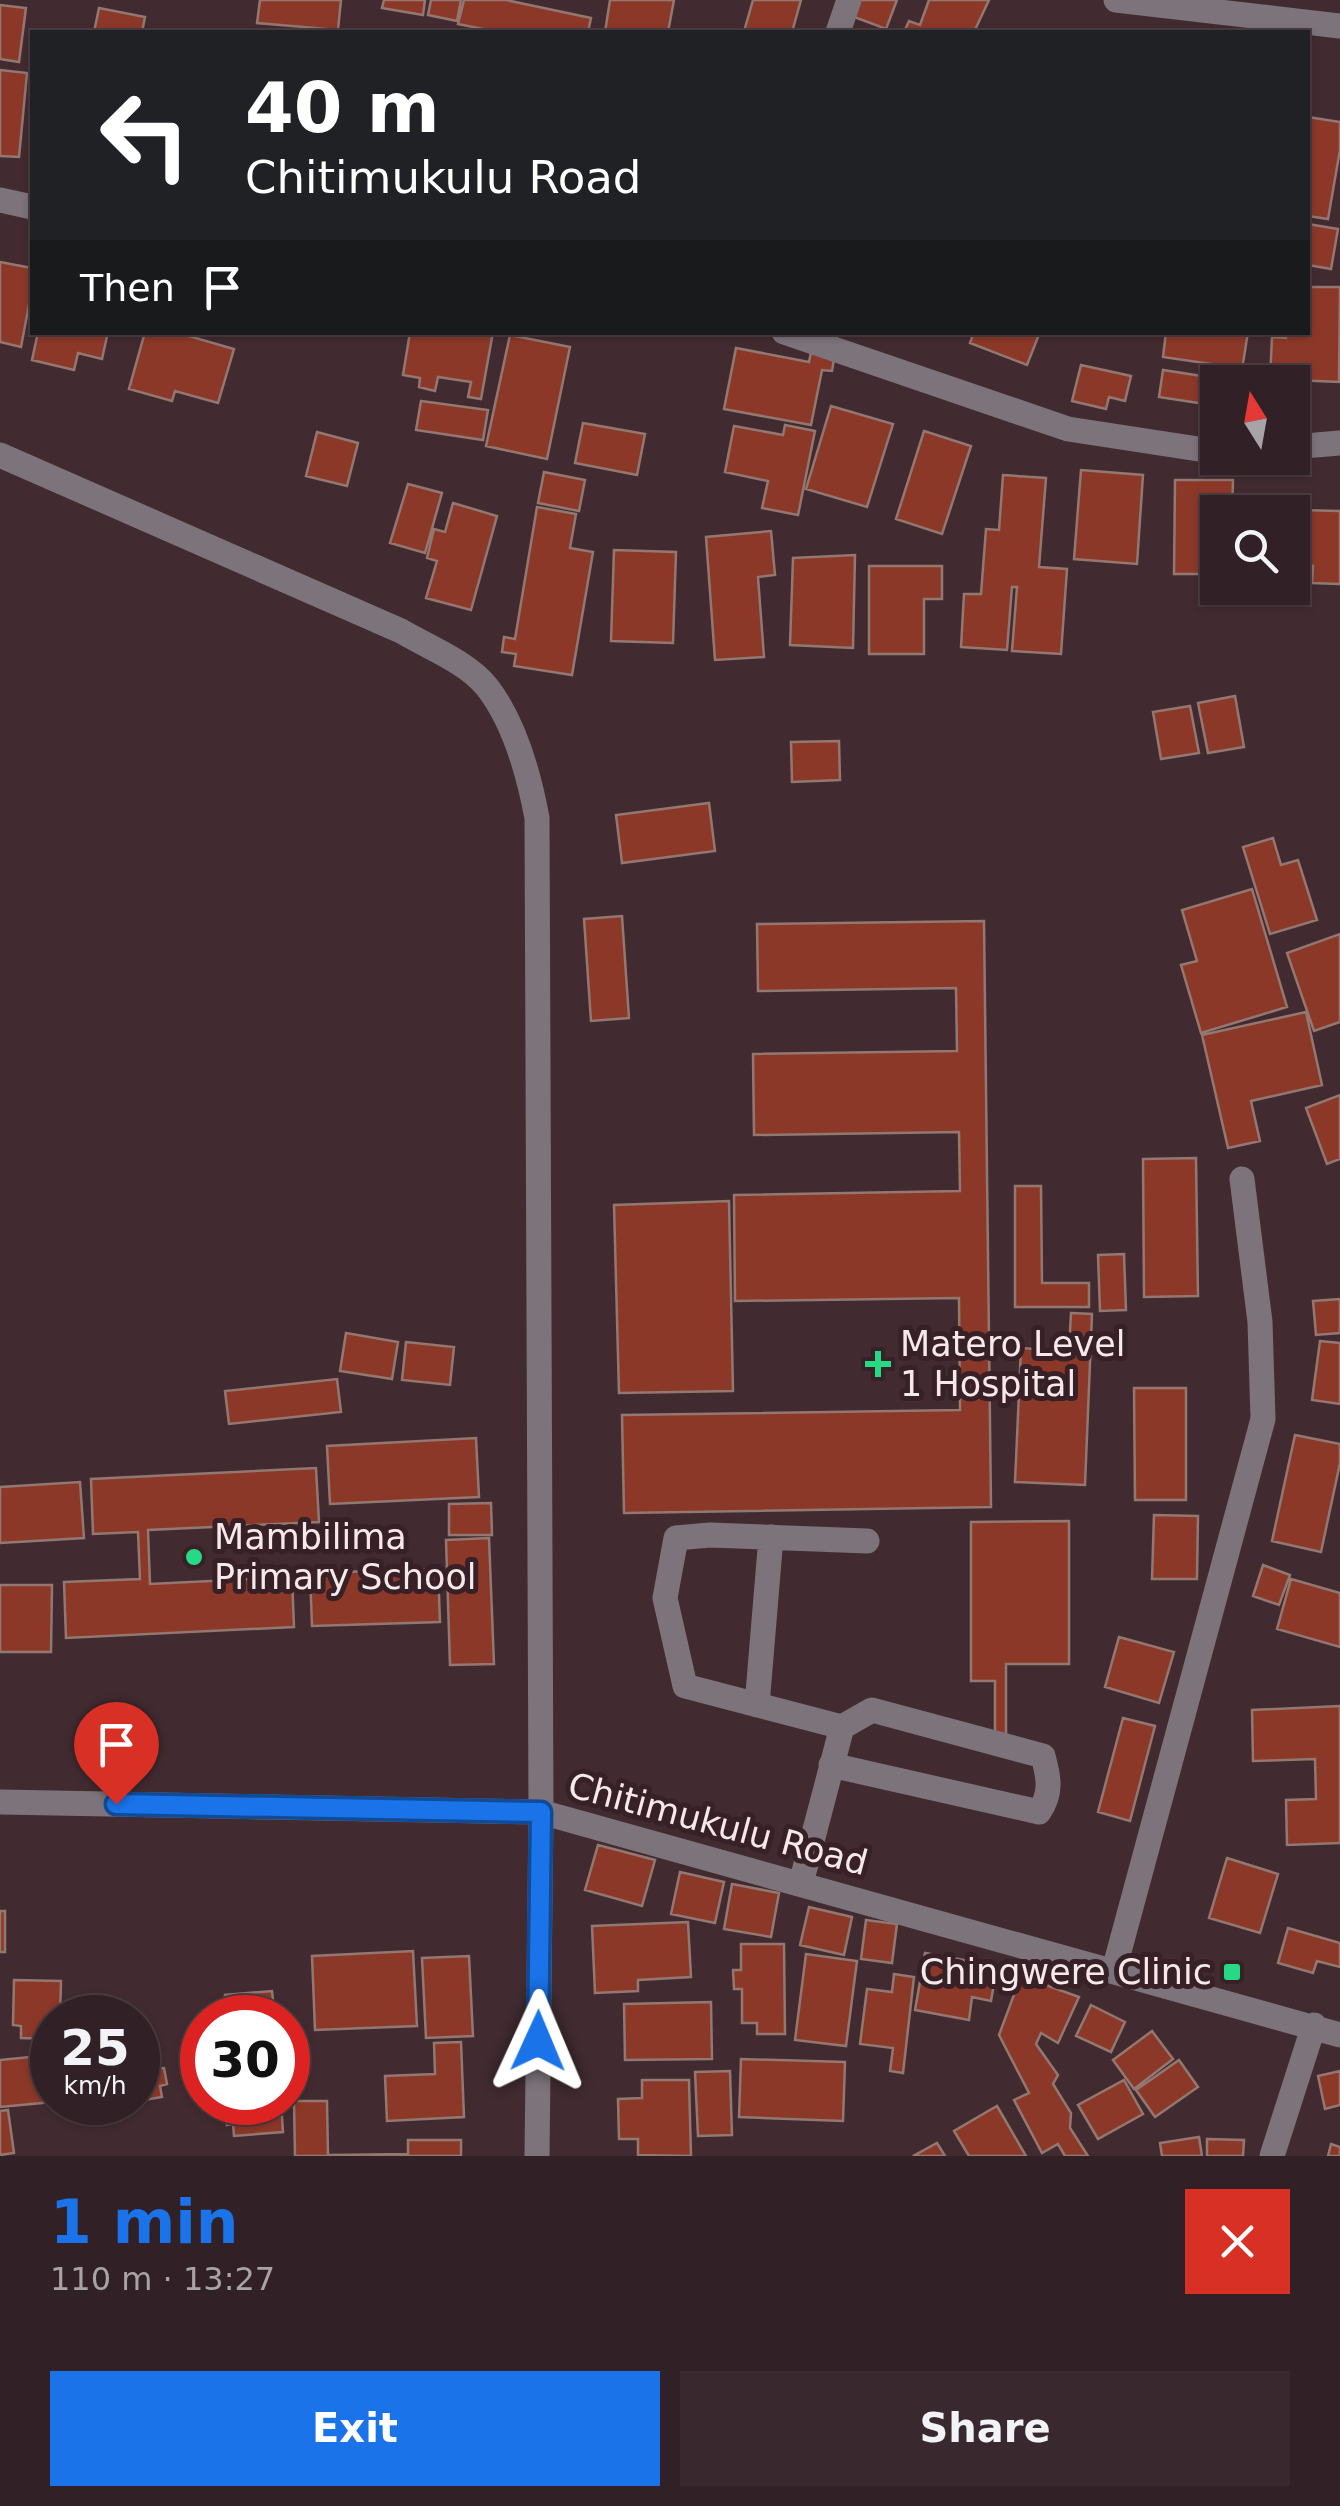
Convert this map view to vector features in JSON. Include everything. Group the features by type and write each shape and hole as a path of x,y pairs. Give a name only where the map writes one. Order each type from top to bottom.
{"street":[{"path":"839,30 849,0"},
{"path":"1116,0 1340,26"},
{"path":"0,200 30,207"},
{"path":"793,335 1068,429 1200,449"},
{"path":"1310,446 1340,444"},
{"path":"0,455 401,631 454,662 486,685 529,778 537,818 541,1812 537,2156"},
{"path":"1114,1970 1262,1419 1260,1322 1242,1179"},
{"path":"832,1765 1038,1812 1047,1800 1050,1781 1043,1756 872,1710 842,1727 684,1686 666,1598 676,1538 710,1534 867,1541"},
{"path":"757,1705 771,1537"},
{"path":"801,1883 842,1727"},
{"name":"Chitimukulu Road","path":"0,1802 541,1812 1340,2034"},
{"path":"1272,2156 1314,2025"}],"building":[{"path":"260,0 341,0 338,30 257,23"},
{"path":"384,0 425,0 423,15 382,8"},
{"path":"431,0 461,0 457,21 428,15"},
{"path":"464,0 506,0 591,18 588,30 488,30 458,24"},
{"path":"610,0 674,0 668,30 605,30"},
{"path":"753,0 801,0 793,30 745,28"},
{"path":"855,0 897,0 886,29 849,15"},
{"path":"929,0 989,0 975,30 905,30 909,21 920,25"},
{"path":"0,5 26,8 19,62 0,59"},
{"path":"99,8 145,17 142,30 94,30"},
{"path":"0,70 27,73 19,157 0,156"},
{"path":"1310,117 1340,122 1340,150 1328,219 1310,216"},
{"path":"1310,224 1338,229 1331,269 1310,265"},
{"path":"0,262 30,268 30,300 21,347 0,342"},
{"path":"1310,287 1340,287 1339,382 1310,381 1310,365 1271,365 1272,337 1310,335"},
{"path":"37,335 107,335 102,359 78,353 74,370 32,360"},
{"path":"144,335 185,335 234,349 218,403 175,391 172,401 129,389"},
{"path":"410,335 492,335 481,399 468,397 471,382 438,377 435,391 419,387 420,378 403,375"},
{"path":"510,335 570,347 547,459 486,446"},
{"path":"973,335 1039,335 1027,365 970,343"},
{"path":"1166,335 1248,335 1243,365 1163,357"},
{"path":"812,347 835,353 832,371 822,370 811,425 724,409 736,348 809,362"},
{"path":"1081,365 1131,376 1125,401 1109,397 1106,409 1072,401"},
{"path":"1163,370 1200,376 1200,403 1159,397"},
{"path":"421,401 488,410 483,440 416,430"},
{"path":"831,406 893,424 867,507 806,489"},
{"path":"583,423 645,434 637,475 575,463"},
{"path":"785,425 815,431 798,515 762,508 768,481 725,472 734,426 783,435"},
{"path":"924,431 971,446 942,534 896,519"},
{"path":"317,432 358,443 347,486 306,476"},
{"path":"1081,470 1143,475 1137,564 1074,559"},
{"path":"544,472 585,480 579,511 538,503"},
{"path":"1003,475 1046,478 1039,567 1067,569 1061,654 1012,651 1017,587 1012,587 1007,650 961,647 964,594 981,594 986,529 999,530"},
{"path":"1175,480 1233,480 1233,495 1200,495 1200,574 1174,574"},
{"path":"408,484 442,493 425,553 390,543"},
{"path":"453,503 497,516 471,610 426,598 437,561 427,558 434,529 445,532"},
{"path":"537,507 576,514 570,548 593,552 572,675 514,666 516,654 502,652 504,637 515,639"},
{"path":"1310,510 1340,511 1340,584 1312,583"},
{"path":"771,531 775,575 758,577 764,657 715,660 706,537"},
{"path":"614,550 676,552 673,643 611,641"},
{"path":"855,555 853,648 790,645 793,558"},
{"path":"869,566 942,566 942,599 924,599 924,654 869,654"},
{"path":"1235,696 1244,747 1208,753 1198,703"},
{"path":"1190,706 1199,753 1161,759 1153,712"},
{"path":"839,741 840,780 792,782 791,742"},
{"path":"709,803 715,851 622,863 616,815"},
{"path":"1273,838 1281,865 1298,860 1317,920 1270,934 1243,847"},
{"path":"1252,889 1287,1007 1201,1033 1181,965 1197,961 1182,910"},
{"path":"622,916 629,1018 591,1021 584,919"},
{"path":"984,921 991,1507 624,1513 622,1415 960,1410 959,1298 735,1301 734,1195 960,1191 959,1132 754,1135 753,1054 957,1051 956,988 758,991 757,924"},
{"path":"1340,934 1340,1022 1314,1031 1287,953"},
{"path":"1306,1012 1322,1085 1251,1101 1260,1141 1228,1148 1202,1035"},
{"path":"1340,1095 1340,1159 1327,1164 1306,1108"},
{"path":"1196,1158 1198,1296 1144,1297 1143,1159"},
{"path":"1015,1186 1041,1186 1042,1283 1089,1283 1089,1307 1015,1307"},
{"path":"729,1201 733,1391 619,1393 614,1205"},
{"path":"1124,1254 1126,1310 1100,1311 1098,1255"},
{"path":"1340,1299 1340,1333 1316,1335 1313,1301"},
{"path":"1071,1313 1092,1314 1085,1485 1015,1482 1021,1348 1069,1351"},
{"path":"346,1333 398,1342 392,1379 340,1371"},
{"path":"1320,1341 1340,1343 1340,1404 1312,1400"},
{"path":"406,1342 454,1347 450,1385 402,1380"},
{"path":"337,1379 341,1412 229,1424 225,1391"},
{"path":"1134,1388 1186,1388 1186,1500 1135,1500"},
{"path":"1295,1435 1340,1444 1340,1463 1321,1552 1272,1541"},
{"path":"476,1438 479,1497 330,1504 327,1446"},
{"path":"316,1468 319,1522 148,1530 150,1584 292,1577 294,1627 66,1638 64,1582 140,1579 138,1532 93,1534 91,1479"},
{"path":"80,1482 84,1538 0,1543 0,1487"},
{"path":"491,1503 492,1535 449,1535 449,1504"},
{"path":"1154,1515 1198,1516 1197,1579 1152,1579"},
{"path":"1069,1521 1069,1664 1006,1664 1006,1741 995,1741 995,1681 971,1681 971,1522"},
{"path":"489,1538 494,1664 450,1665 446,1540"},
{"path":"1263,1565 1290,1575 1279,1605 1253,1596"},
{"path":"438,1569 440,1622 312,1626 310,1573"},
{"path":"1291,1579 1340,1593 1340,1647 1277,1629"},
{"path":"0,1585 52,1585 51,1652 0,1652"},
{"path":"1119,1637 1174,1652 1159,1703 1105,1687"},
{"path":"1340,1706 1340,1843 1287,1845 1286,1800 1316,1799 1315,1759 1253,1761 1252,1710"},
{"path":"1123,1718 1155,1726 1130,1821 1098,1812"},
{"path":"598,1845 655,1860 642,1906 585,1890"},
{"path":"1227,1858 1278,1874 1260,1933 1209,1918"},
{"path":"680,1872 724,1882 715,1923 671,1914"},
{"path":"732,1884 779,1893 771,1937 724,1929"},
{"path":"809,1907 852,1917 844,1955 800,1945"},
{"path":"0,1911 5,1911 5,1952 0,1952"},
{"path":"866,1920 897,1924 892,1963 861,1959"},
{"path":"688,1922 691,1977 638,1980 638,1991 595,1993 592,1926"},
{"path":"1288,1928 1340,1943 1340,1967 1317,1961 1313,1973 1278,1963"},
{"path":"741,1944 784,1944 785,2034 757,2034 757,2023 742,2023 742,1989 734,1989 733,1970 741,1970"},
{"path":"413,1951 417,2026 315,2030 312,1956"},
{"path":"925,1953 997,1966 991,2001 972,1997 969,2020 915,2010"},
{"path":"806,1954 857,1961 846,2046 795,2040"},
{"path":"469,1956 473,2036 426,2038 422,1958"},
{"path":"894,1974 914,1977 903,2073 890,2071 893,2048 860,2044 867,1989 892,1992"},
{"path":"1021,1976 1079,1997 1058,2043 1041,2033 1036,2044 1058,2075 1053,2084 1071,2113 1070,2128 1088,2156 1065,2156 1058,2144 1042,2153 1014,2100 1029,2093 999,2035"},
{"path":"14,1980 61,1981 61,1995 30,1995 30,2038 21,2038 21,2026 13,2025"},
{"path":"272,1991 272,1995 225,1995"},
{"path":"711,2002 712,2059 625,2060 624,2004"},
{"path":"1091,2005 1125,2022 1111,2052 1076,2036"},
{"path":"1152,2031 1173,2059 1134,2089 1113,2060"},
{"path":"461,2042 464,2117 387,2121 385,2076 435,2074 434,2043"},
{"path":"30,2057 30,2104 0,2107 0,2060"},
{"path":"741,2059 845,2062 843,2121 739,2117"},
{"path":"1179,2060 1198,2087 1155,2117 1136,2090"},
{"path":"160,2068 164,2068 167,2084 160,2086"},
{"path":"730,2071 732,2135 698,2136 695,2072"},
{"path":"1340,2071 1340,2105 1325,2109 1318,2076"},
{"path":"642,2080 689,2080 691,2156 638,2155 638,2139 619,2139 618,2099 642,2098"},
{"path":"1124,2080 1143,2114 1098,2139 1078,2105"},
{"path":"310,2101 327,2101 328,2155 408,2154 408,2140 461,2140 461,2156 295,2156 294,2125 310,2125"},
{"path":"997,2106 1026,2156 969,2156 954,2131"},
{"path":"8,2110 14,2153 0,2155 0,2111"},
{"path":"233,2125 283,2125 283,2132 234,2136"},
{"path":"1199,2137 1202,2156 1162,2156 1160,2143"},
{"path":"1207,2139 1244,2140 1243,2156 1207,2156"},
{"path":"937,2143 945,2156 913,2156"},
{"path":"1331,2144 1340,2147 1340,2156 1328,2156"}],"place":[{"name":"Matero Level 1 Hospital","path":"878,1364"},
{"name":"Mambilima Primary School","path":"194,1557"},
{"name":"Chingwere Clinic","path":"1232,1972"}],"route":[{"path":"116,1804 541,1812 538,2041"}]}
